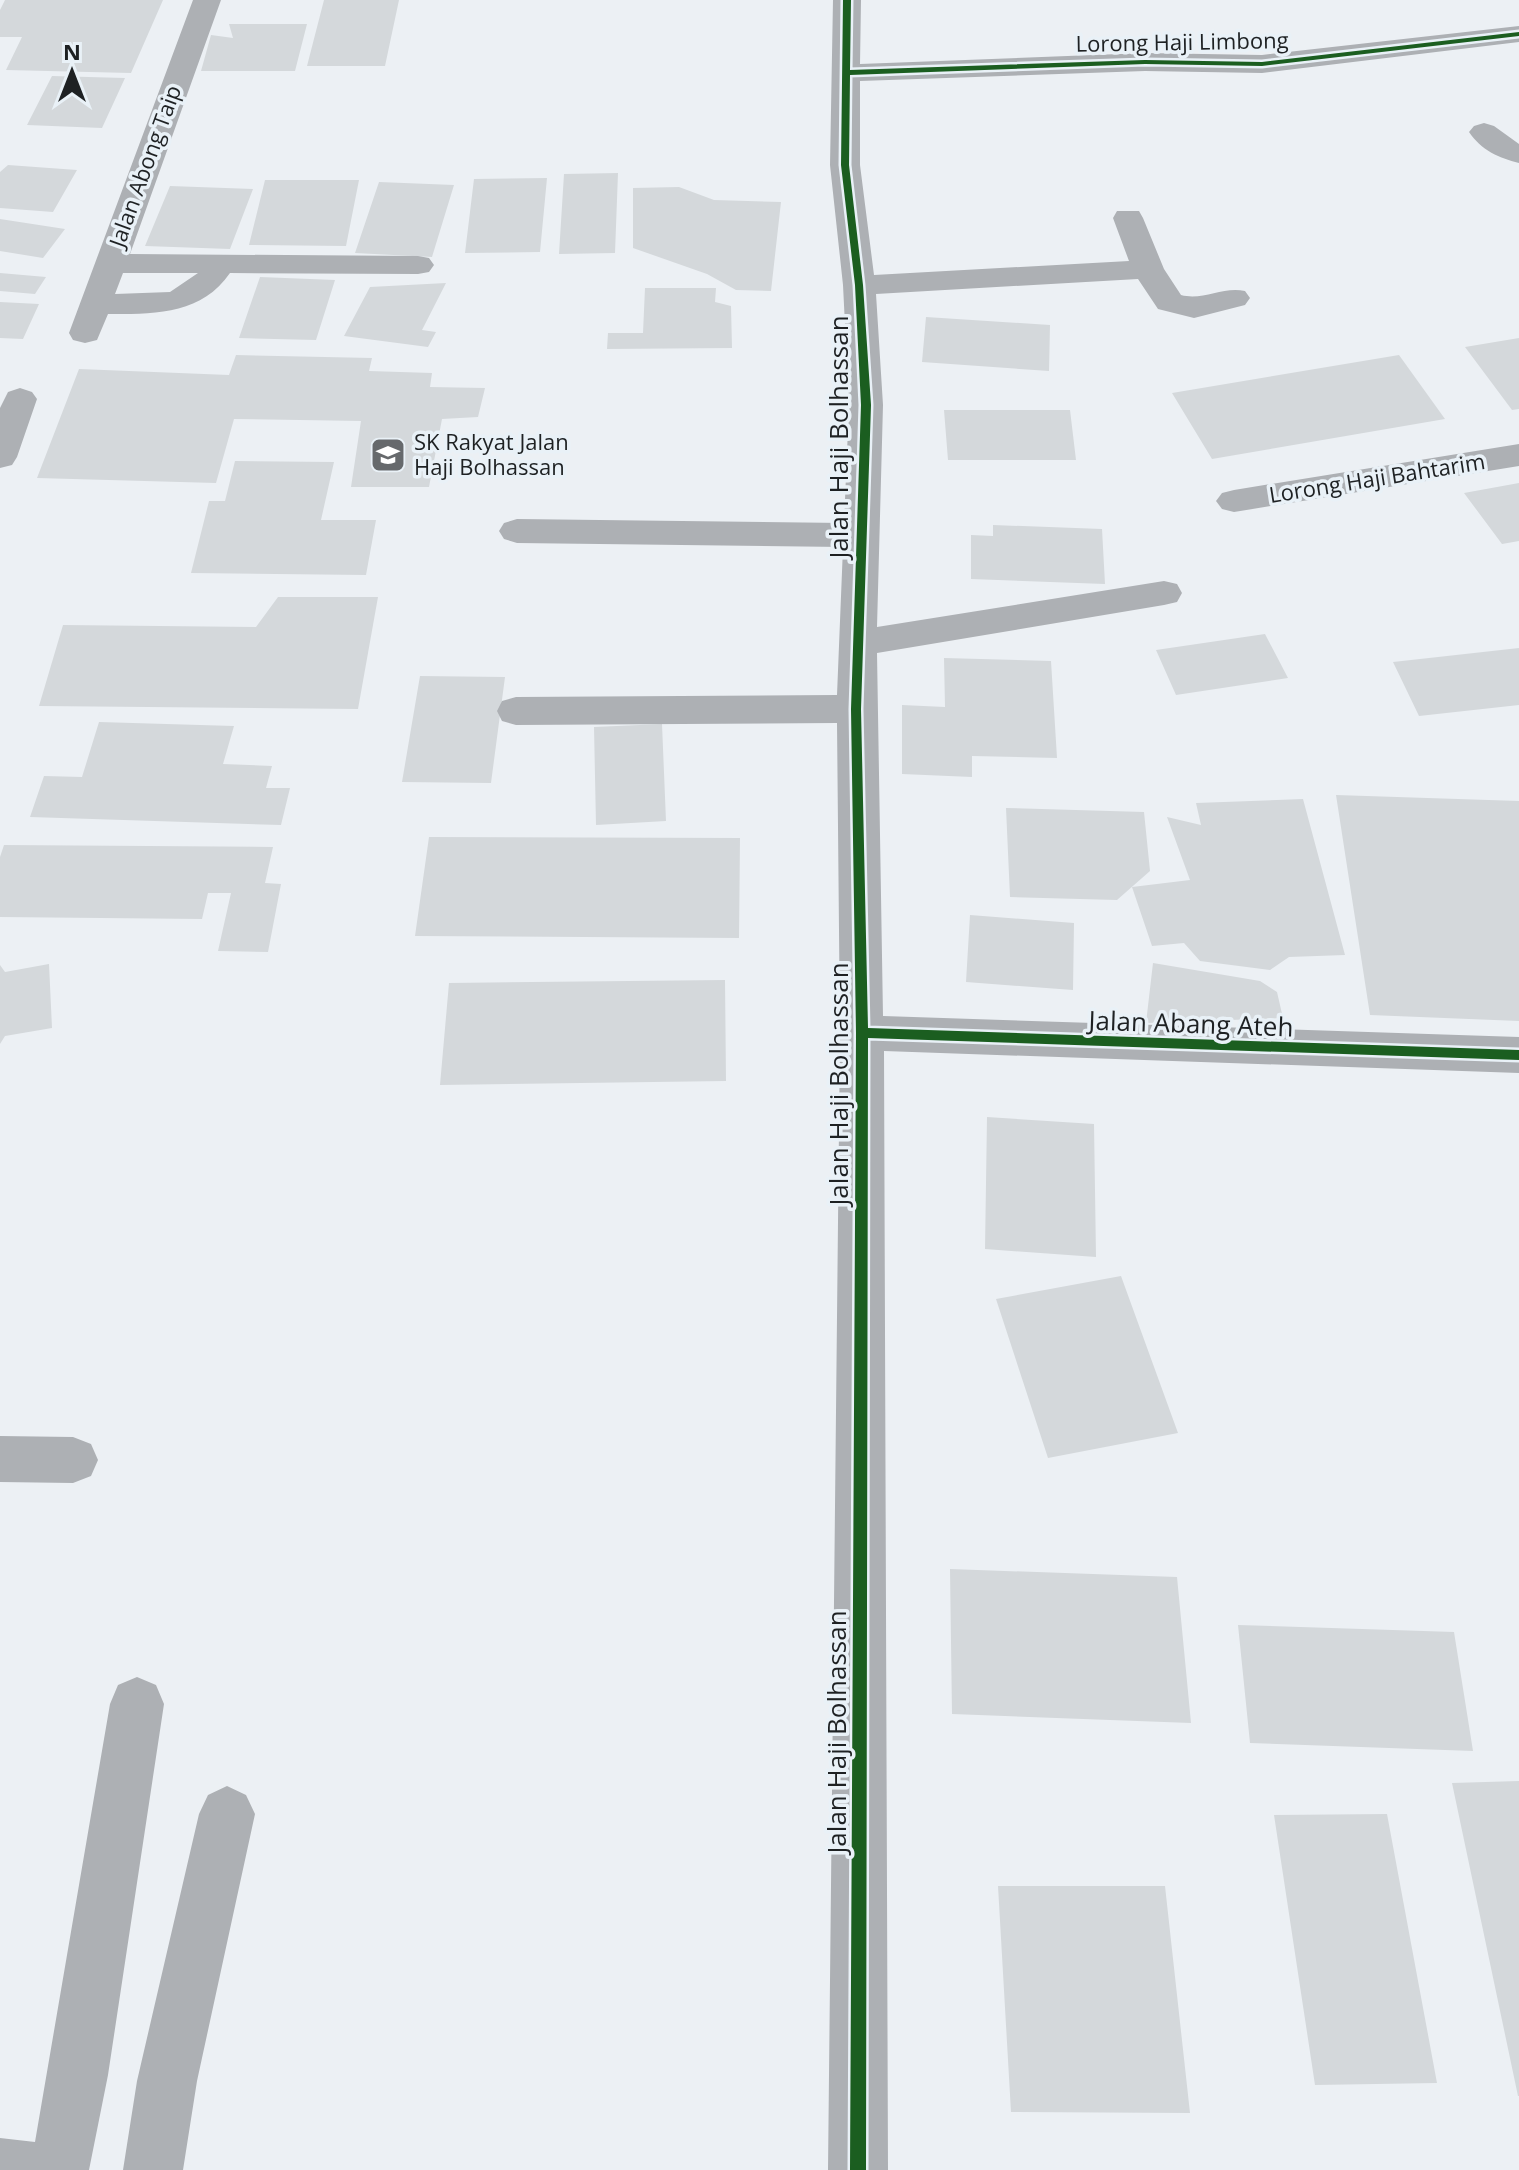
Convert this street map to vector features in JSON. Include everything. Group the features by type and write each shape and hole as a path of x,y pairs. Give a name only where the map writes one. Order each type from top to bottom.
{"street":[{"name":"Jalan Abong Taip","path":"207,0 90,318 199,294 219,266"},
{"name":"Jalan Haji Bolhassan","path":"847,0 845,165 859,285 866,405 856,709 862,1033 858,2170"},
{"name":"Lorong Haji Limbong","path":"845,73 1145,62 1262,64 1519,34"},
{"path":"1484,132 1501,147 1519,154"},
{"path":"1128,218 1163,297 1175,305 1194,308 1234,298"},
{"path":"110,263 418,265"},
{"path":"859,285 1148,269"},
{"path":"0,457 20,399"},
{"name":"Lorong Haji Bahtarim","path":"1234,501 1519,455"},
{"path":"517,531 863,535"},
{"path":"859,643 1164,593"},
{"path":"516,711 856,709"},
{"name":"Jalan Abang Ateh","path":"862,1033 1519,1055"},
{"path":"0,1459 73,1460"},
{"path":"59,2170 78,2075 137,1704"},
{"path":"153,2170 167,2081 227,1814"},
{"path":"0,2168 29,2170"}],"building":[{"path":"5,0 163,0 131,73 6,70 22,37 0,37 0,10"},
{"path":"324,0 399,0 385,66 307,66"},
{"path":"229,24 307,24 295,71 201,71 211,35 233,38"},
{"path":"52,76 125,78 102,128 27,125"},
{"path":"8,165 77,170 53,212 0,208 0,172"},
{"path":"618,173 615,253 559,254 564,174"},
{"path":"547,178 540,252 465,253 474,179"},
{"path":"265,180 359,180 346,246 249,245"},
{"path":"379,182 454,185 432,257 355,253"},
{"path":"170,186 253,189 230,249 145,246"},
{"path":"679,187 714,200 781,202 771,291 736,290 707,274 633,248 633,188"},
{"path":"0,219 65,229 43,258 0,251"},
{"path":"0,273 46,277 35,294 0,291"},
{"path":"260,277 335,280 316,340 239,338"},
{"path":"446,283 422,330 436,332 428,347 344,336 370,287"},
{"path":"645,288 716,288 715,302 731,306 732,348 607,349 608,333 643,333"},
{"path":"0,302 39,304 23,339 0,338"},
{"path":"926,317 1050,325 1049,371 922,362"},
{"path":"1519,338 1519,409 1512,410 1465,347"},
{"path":"236,355 372,358 369,371 432,373 430,387 485,388 478,417 442,419 429,487 351,487 361,421 234,419 216,483 37,478 79,369 229,375"},
{"path":"1399,355 1445,419 1212,459 1172,393"},
{"path":"944,410 1070,410 1076,460 948,460"},
{"path":"235,461 334,462 321,520 376,520 366,575 191,573 209,501 225,501"},
{"path":"1519,483 1519,541 1502,544 1464,493"},
{"path":"993,525 1102,529 1105,584 971,579 971,535 993,536"},
{"path":"278,597 378,597 358,709 39,706 63,625 256,627"},
{"path":"1265,634 1288,678 1176,695 1156,650"},
{"path":"1519,648 1519,705 1419,716 1393,662"},
{"path":"944,658 1051,661 1057,758 972,756 972,777 902,774 902,705 945,707"},
{"path":"420,676 505,677 491,783 402,782"},
{"path":"99,722 234,726 223,764 272,766 266,788 290,788 281,825 30,817 44,776 82,777"},
{"path":"662,724 666,821 596,825 594,727"},
{"path":"1336,795 1519,801 1519,1021 1370,1015"},
{"path":"1303,799 1345,955 1289,957 1270,970 1200,961 1184,943 1152,946 1132,887 1190,880 1167,817 1201,825 1196,803"},
{"path":"1006,808 1144,812 1150,871 1117,900 1010,897"},
{"path":"429,837 740,838 739,938 415,936"},
{"path":"4,845 273,847 265,883 281,884 268,952 218,951 231,893 208,893 202,919 0,917 0,857"},
{"path":"970,915 1074,923 1073,990 966,982"},
{"path":"1153,963 1260,981 1277,992 1283,1018 1146,1023"},
{"path":"49,964 52,1028 5,1036 0,1044 0,965 5,972"},
{"path":"725,980 726,1081 440,1085 449,983"},
{"path":"987,1117 1094,1124 1096,1257 985,1249"},
{"path":"1121,1276 1178,1433 1048,1458 996,1299"},
{"path":"950,1569 1177,1577 1191,1723 952,1714"},
{"path":"1238,1625 1454,1632 1473,1751 1250,1743"},
{"path":"1519,1781 1519,2096 1518,2096 1452,1783"},
{"path":"1387,1814 1437,2083 1315,2085 1274,1815"},
{"path":"998,1886 1165,1886 1190,2113 1011,2112"}],"cycle path":[{"path":"847,0 845,165 859,285 866,405 856,709 862,1033 858,2170"},
{"path":"845,73 1145,62 1262,64 1519,34"},
{"path":"862,1033 1519,1055"}],"place":[{"name":"SK Rakyat Jalan Haji Bolhassan","path":"388,455"}]}
